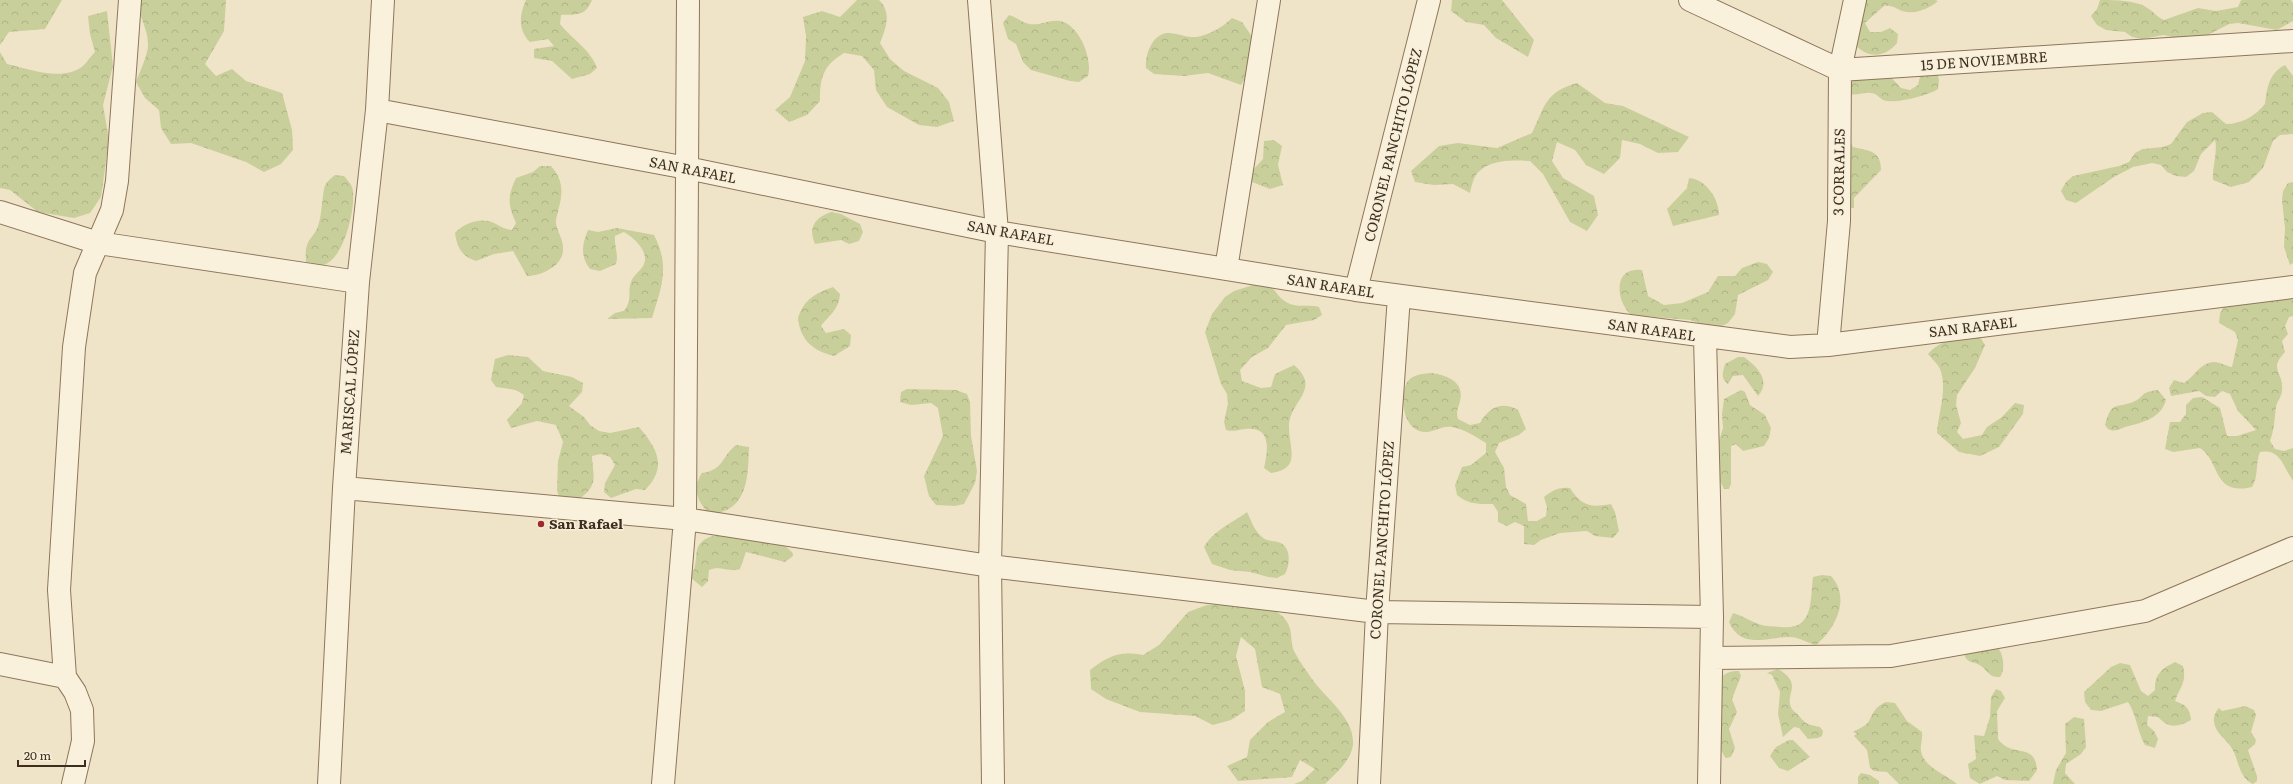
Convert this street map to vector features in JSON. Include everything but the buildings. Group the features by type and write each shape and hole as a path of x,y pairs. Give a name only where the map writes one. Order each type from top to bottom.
{"street":[{"path":"73,784 83,741 82,710 75,692 65,677 59,590 74,347 85,273 112,210 117,181 130,0"},
{"name":"MARISCAL LÓPEZ","path":"329,784 344,488 358,282 377,110 383,0"},
{"path":"663,784 685,519 688,0"},
{"path":"979,0 997,232 990,566 993,784"},
{"path":"1226,269 1269,0"},
{"name":"CORONEL PANCHITO LÓPEZ","path":"1356,290 1429,0"},
{"name":"15 DE NOVIEMBRE","path":"1690,0 1840,70 2293,41"},
{"name":"3 CORRALES","path":"1828,345 1839,221 1840,70 1854,0"},
{"name":"SAN RAFAEL","path":"377,110 687,168 997,232 1356,290 1790,347 1828,345 2293,287"},
{"path":"0,212 98,243 358,282"},
{"name":"CORONEL PANCHITO LÓPEZ","path":"1369,784 1377,612 1399,296"},
{"path":"1705,337 1712,617 1709,784"},
{"path":"344,488 685,519 990,566 1377,612 1712,617"},
{"path":"1712,658 1891,656 2145,611 2293,548"},
{"path":"0,664 65,677"}],"green space":[{"path":"0,0 62,0 45,29 9,32 0,45"},
{"path":"138,0 226,0 224,31 205,64 216,76 232,69 246,81 282,93 292,130 293,150 281,164 264,172 246,162 191,143 171,144 161,128 159,110 145,98 136,82 145,59 148,46 147,34 138,6"},
{"path":"526,0 592,0 586,9 580,14 561,15 560,24 586,50 597,68 590,74 572,79 552,61 534,58 534,49 554,46 548,39 530,42 526,37 523,32 521,17"},
{"path":"857,0 879,0 887,15 886,26 880,43 890,59 904,71 938,88 949,102 954,121 937,127 919,125 887,107 876,90 874,70 862,56 844,53 831,63 824,73 821,85 820,101 807,115 789,122 775,110 790,97 805,61 806,36 803,17 822,11 840,17"},
{"path":"1452,0 1502,0 1534,40 1528,57 1496,38 1484,25 1466,22 1451,11"},
{"path":"1864,0 1938,1 1926,9 1916,12 1907,12 1891,6 1884,6 1865,23 1870,32 1881,32 1890,28 1898,34 1897,43 1893,48 1883,54 1877,55 1866,53 1856,46"},
{"path":"2100,0 2126,1 2139,4 2164,20 2198,8 2216,11 2238,7 2241,0 2291,0 2293,3 2293,21 2277,30 2238,23 2229,24 2202,38 2173,37 2163,35 2142,39 2132,37 2125,32 2106,30 2097,25 2091,16 2097,9"},
{"path":"107,11 113,66 103,105 109,140 101,197 90,213 74,218 38,212 10,190 0,188 0,52 7,64 25,69 56,74 75,71 83,66 95,52 90,34 88,16"},
{"path":"1009,15 1029,24 1060,21 1073,28 1079,35 1086,52 1089,69 1088,76 1079,82 1070,81 1031,70 1023,62 1016,44 1008,39 1003,23"},
{"path":"1232,18 1242,22 1253,38 1246,77 1241,85 1208,73 1184,76 1154,74 1146,68 1150,47 1156,38 1161,35 1166,33 1174,33 1189,37 1197,37 1216,30"},
{"path":"2285,65 2293,76 2293,134 2280,135 2273,141 2263,168 2249,182 2231,187 2213,180 2216,150 2215,140 2201,154 2194,171 2186,177 2176,176 2167,172 2161,165 2152,163 2133,167 2114,177 2076,203 2066,200 2061,191 2066,182 2073,176 2119,166 2129,162 2135,153 2143,149 2163,147 2171,144 2187,122 2203,113 2212,112 2226,124 2237,123 2252,116 2265,104 2268,87 2275,72"},
{"path":"1927,71 1937,71 1939,80 1938,89 1902,100 1883,100 1876,94 1872,93 1856,95 1849,94 1843,86 1859,77 1888,74 1901,88 1910,90 1918,85 1920,76"},
{"path":"1577,83 1605,103 1623,106 1689,137 1678,152 1658,153 1640,144 1622,140 1620,158 1604,174 1586,165 1575,150 1557,142 1552,161 1563,178 1594,196 1598,215 1587,231 1570,222 1543,174 1530,161 1501,162 1487,166 1476,175 1470,193 1453,184 1434,185 1415,182 1411,171 1439,146 1458,143 1497,148 1532,133 1547,101 1558,91"},
{"path":"1849,139 1853,147 1873,152 1879,159 1881,170 1854,198 1854,208 1845,208"},
{"path":"1274,140 1282,146 1278,165 1283,185 1270,189 1252,182 1250,173 1263,159 1264,141"},
{"path":"540,166 551,166 558,177 561,187 561,198 556,222 563,246 562,256 559,261 545,272 533,276 527,276 513,251 494,254 476,261 463,254 457,243 455,233 463,226 478,221 489,221 512,230 516,223 511,211 510,196 516,178 533,172"},
{"path":"335,175 344,176 352,187 353,200 350,222 347,233 337,253 331,261 319,266 306,262 306,247 319,223 325,187 328,181"},
{"path":"1689,178 1695,179 1706,186 1717,203 1719,215 1673,226 1667,209 1687,188"},
{"path":"2293,182 2293,263 2290,265 2284,247 2285,228 2282,200 2283,191 2288,183"},
{"path":"831,212 841,214 860,224 863,232 859,241 849,244 841,240 815,244 812,233 814,224 820,217"},
{"path":"617,228 654,235 659,246 662,257 663,276 652,318 607,319 615,313 624,311 627,307 631,282 633,277 644,264 645,259 643,250 636,241 624,232 615,236 617,257 616,264 600,271 590,269 583,255 583,245 588,230 598,232"},
{"path":"1758,262 1767,264 1773,272 1768,280 1738,295 1735,314 1728,323 1720,327 1709,327 1690,320 1631,315 1622,301 1620,285 1622,279 1626,273 1633,270 1642,270 1648,296 1664,305 1682,303 1708,292 1718,276 1735,276 1742,268"},
{"path":"1253,285 1262,285 1272,288 1283,300 1288,303 1299,306 1319,307 1322,315 1314,320 1286,325 1268,348 1252,357 1240,370 1242,381 1261,388 1271,387 1275,374 1294,365 1302,373 1305,381 1305,388 1294,409 1289,425 1292,455 1290,462 1287,467 1281,471 1271,473 1264,468 1267,447 1264,435 1260,431 1254,429 1233,431 1226,430 1224,422 1228,403 1227,394 1221,384 1205,332 1212,314 1225,297 1234,291"},
{"path":"833,287 840,294 838,304 834,312 821,326 826,333 844,329 851,335 850,346 834,356 814,348 809,343 802,333 798,318 807,301 816,294"},
{"path":"2293,295 2293,316 2289,317 2285,326 2288,334 2282,341 2285,352 2280,358 2277,367 2282,384 2282,392 2276,407 2274,428 2270,441 2275,449 2284,451 2293,448 2293,481 2277,455 2267,451 2260,452 2256,479 2252,487 2230,487 2219,476 2207,454 2200,448 2173,452 2165,449 2170,422 2180,422 2186,414 2186,405 2193,398 2202,397 2220,408 2227,436 2237,436 2256,430 2238,411 2230,394 2222,391 2215,397 2206,396 2199,391 2171,396 2169,388 2174,380 2184,383 2205,364 2216,362 2232,367 2238,340 2235,332 2219,323 2220,313 2225,305"},
{"path":"1980,337 1985,345 1975,368 1957,395 1956,405 1961,423 1957,432 1963,439 1982,435 1987,427 2002,417 2015,403 2024,405 2023,414 1999,447 1980,456 1959,452 1937,433 1943,385 1939,367 1928,354 1933,349 1945,342"},
{"path":"508,355 528,357 543,371 572,377 583,383 582,392 569,406 599,431 610,433 639,427 651,442 655,450 658,465 652,482 645,490 636,489 611,498 604,492 605,483 615,465 610,457 601,454 592,456 594,475 590,489 579,499 560,499 557,491 558,461 563,442 556,425 537,421 511,428 507,420 522,403 524,395 516,390 496,387 491,380 495,359"},
{"path":"1738,357 1744,357 1761,374 1763,384 1762,390 1758,396 1743,375 1733,376 1728,384 1725,382 1723,375 1725,364"},
{"path":"1431,373 1448,377 1460,388 1461,394 1457,412 1458,419 1470,425 1480,423 1487,413 1496,407 1507,406 1518,410 1526,429 1519,435 1499,443 1495,452 1504,468 1506,487 1510,495 1526,504 1528,521 1537,521 1546,516 1547,507 1544,497 1550,492 1563,488 1570,488 1578,499 1587,504 1598,506 1611,504 1615,512 1619,531 1613,538 1595,536 1587,531 1560,533 1541,540 1534,545 1524,544 1524,526 1515,522 1507,526 1498,522 1498,512 1493,504 1479,504 1466,501 1457,495 1455,485 1462,467 1471,465 1486,453 1486,443 1456,428 1445,427 1425,432 1412,426 1405,413 1404,406 1403,398 1406,384 1414,376"},
{"path":"907,389 956,390 967,394 970,402 971,436 977,471 975,483 964,504 955,506 936,505 929,496 924,476 943,436 938,408 931,403 911,405 900,402 901,392"},
{"path":"1741,390 1745,392 1750,405 1765,415 1771,428 1769,438 1764,446 1743,451 1736,444 1731,446 1731,484 1729,489 1724,489 1717,475 1720,455 1719,441 1723,428 1722,414 1724,399"},
{"path":"2158,390 2166,400 2164,406 2156,415 2146,421 2116,430 2108,429 2105,425 2110,412 2114,407 2133,402 2145,393"},
{"path":"736,445 749,447 748,470 743,491 739,500 732,507 723,512 710,514 702,505 697,495 697,484 699,478 702,473 718,466"},
{"path":"1247,512 1255,528 1263,538 1278,542 1286,547 1289,561 1285,574 1277,578 1268,577 1250,572 1230,570 1212,564 1204,547 1208,541 1218,531"},
{"path":"716,535 784,545 792,552 793,556 785,562 746,552 740,569 732,570 717,568 709,570 708,581 702,587 690,577 694,570 698,547 701,542 707,538"},
{"path":"1822,575 1831,576 1837,585 1840,594 1840,603 1835,621 1830,630 1816,645 1793,637 1764,640 1748,639 1740,636 1734,631 1729,622 1733,613 1764,626 1791,627 1799,624 1805,619 1808,612 1813,577"},
{"path":"1247,603 1269,608 1281,615 1290,628 1294,651 1298,658 1312,679 1345,718 1349,726 1352,735 1352,751 1342,767 1325,784 1294,784 1302,781 1315,769 1300,760 1292,777 1238,781 1227,766 1247,757 1250,740 1268,722 1285,712 1280,694 1262,687 1255,649 1241,637 1236,656 1245,691 1245,711 1231,720 1213,725 1195,716 1140,712 1106,699 1091,689 1090,670 1115,655 1143,655 1159,645 1188,612 1207,605"},
{"path":"1990,646 1999,649 2002,656 2003,667 2000,677 1991,675 1981,666 1969,661 1965,657 1964,653"},
{"path":"2175,662 2183,666 2184,681 2175,701 2187,708 2190,713 2191,720 2173,726 2165,723 2158,717 2148,716 2147,725 2154,731 2158,739 2155,748 2145,745 2128,702 2101,711 2091,710 2085,702 2084,692 2111,667 2120,663 2130,665 2141,691 2148,696 2155,690 2157,676 2166,667"},
{"path":"1778,669 1786,675 1792,685 1790,704 1792,709 1806,723 1820,727 1823,731 1822,736 1808,739 1799,728 1794,727 1783,737 1778,714 1780,692 1772,675 1767,673"},
{"path":"1739,671 1741,676 1732,699 1737,712 1729,729 1735,748 1731,757 1726,758 1722,752 1718,731 1717,706 1719,684 1725,674"},
{"path":"1996,689 2001,691 2005,698 1997,711 1998,739 2010,748 2032,756 2037,770 2029,781 2005,780 1997,776 1980,784 1970,778 1968,764 1976,759 1974,735 1984,736 1990,717 1991,697"},
{"path":"1886,702 1895,703 1907,721 1922,732 1921,751 1926,762 1957,784 1899,784 1887,772 1874,771 1870,768 1867,750 1854,736 1857,733 1853,732 1866,724 1875,710"},
{"path":"2245,706 2254,710 2256,715 2251,732 2256,740 2255,744 2248,750 2257,776 2257,781 2253,784 2244,777 2234,752 2219,733 2214,722 2215,714 2219,708 2222,711"},
{"path":"2074,717 2084,719 2086,747 2081,754 2066,764 2065,773 2075,784 2053,784 2056,770 2066,753 2065,724"},
{"path":"1789,740 1793,740 1810,757 1788,771 1779,768 1770,756 1776,747"},
{"path":"1861,773 1870,775 1879,781 1879,784 1858,784 1858,777"}],"place":[{"name":"San Rafael","path":"541,524"}]}
